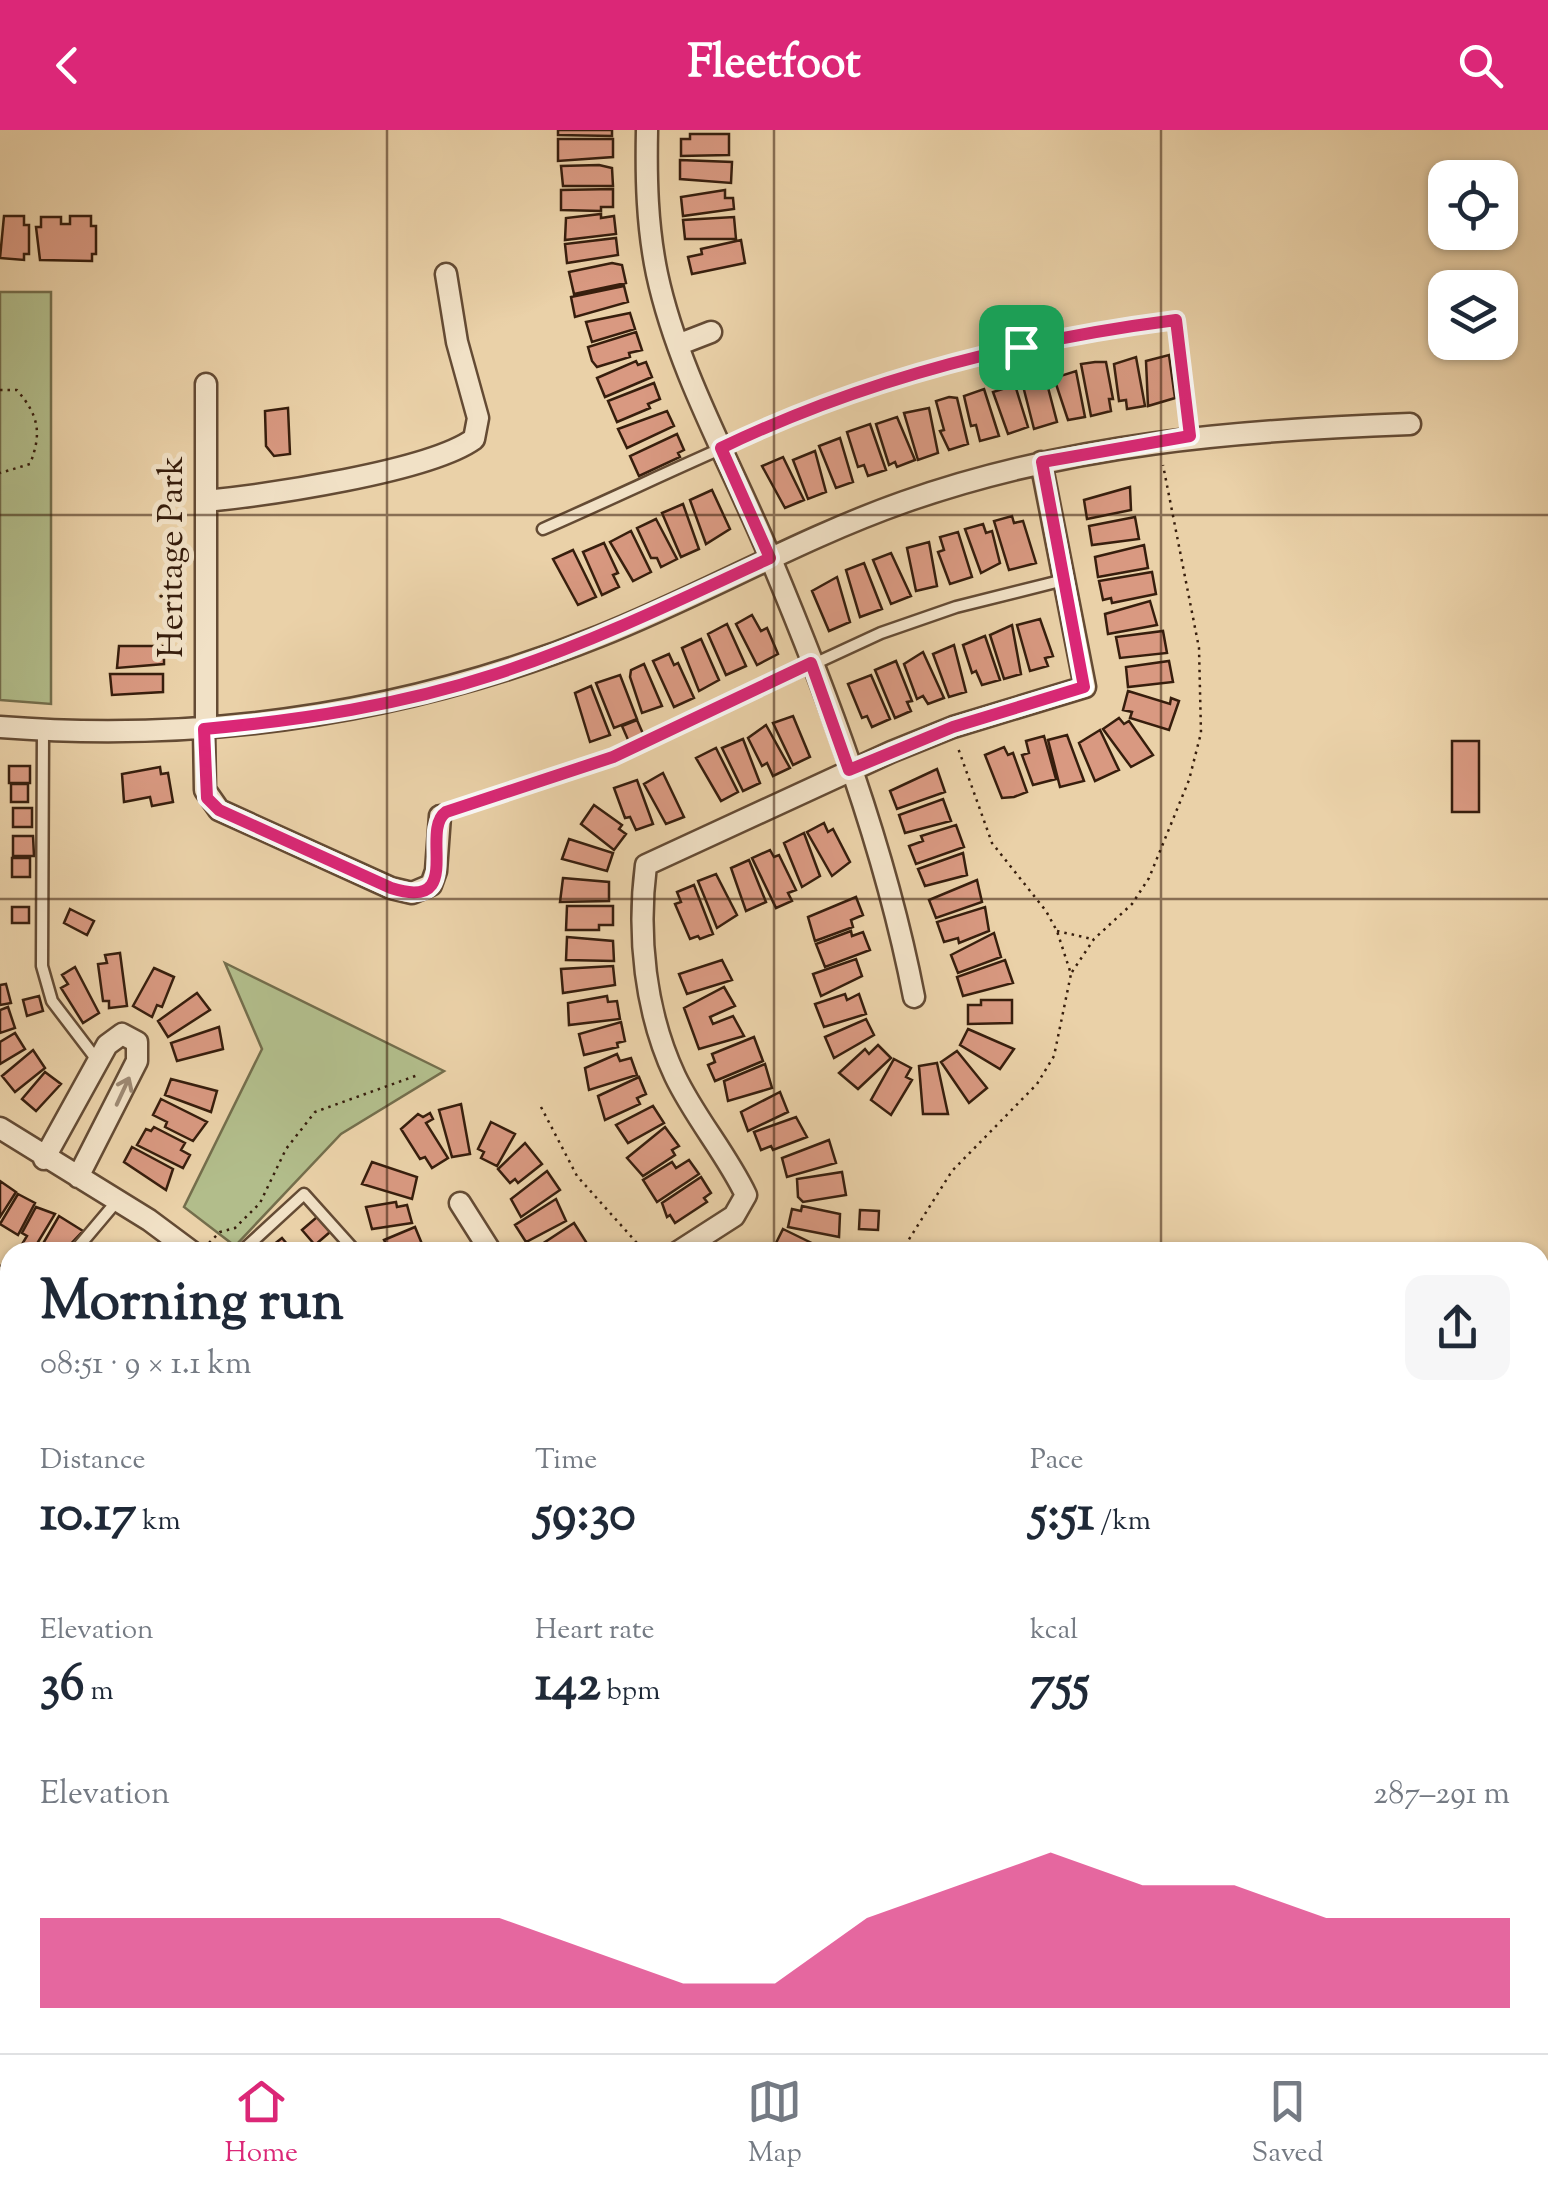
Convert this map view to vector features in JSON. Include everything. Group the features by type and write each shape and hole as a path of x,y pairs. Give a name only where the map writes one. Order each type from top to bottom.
{"street":[{"path":"647,130 651,240 658,278 721,448 811,663 896,905 914,998"},
{"path":"206,500 322,484 451,451 474,439 478,418 457,342 446,274"},
{"path":"680,344 711,332"},
{"name":"Heritage Park","path":"206,384 205,790 219,810 391,888 412,893 430,886 436,871 440,816"},
{"path":"0,727 205,729 360,708 496,674 600,636 770,558 905,502 1042,462 1190,436 1410,424"},
{"path":"694,1242 734,1216 746,1195 676,1078 658,1032 644,954 642,898 646,865 849,770 953,727 1084,687 1042,462"},
{"path":"44,1159 107,1045 122,1034 138,1042 137,1062 78,1178"},
{"path":"0,1128 44,1159 188,1242"},
{"path":"460,1204 485,1242"}],"lane":[{"path":"543,529 721,448 878,386 1021,347 1176,320 1190,436"},
{"path":"440,816 613,757 811,663 956,608 1066,580"},
{"path":"42,730 42,966 52,1000 98,1061"},
{"path":"252,1242 304,1194 347,1242"},
{"path":"82,1242 117,1201"}],"path":[{"path":"0,390 17,390 34,411 39,425 30,464 0,473"},
{"path":"908,1242 952,1171 1037,1084 1058,1042 1071,974 1094,939 1132,904 1149,878 1189,780 1201,733 1199,648 1163,465"},
{"path":"956,742 992,843 1058,930 1071,974"},
{"path":"1058,930 1094,939"},
{"path":"208,1242 220,1232 235,1228 260,1203 286,1150 314,1112 418,1076"},
{"path":"541,1107 576,1176 636,1242"}],"green space":[{"path":"0,292 51,292 51,704 0,700"},
{"path":"225,963 444,1071 341,1134 239,1242 230,1242 184,1207 262,1049"}],"building":[{"path":"558,130 612,130 612,136 558,135"},
{"path":"690,134 729,134 729,155 681,156 681,139 690,139"},
{"path":"558,139 613,139 613,157 558,161"},
{"path":"680,160 732,162 731,183 680,179"},
{"path":"561,166 612,168 613,186 563,186"},
{"path":"613,189 613,207 601,207 601,211 561,210 561,190"},
{"path":"725,190 725,198 733,198 734,209 683,216 681,197"},
{"path":"601,214 601,218 614,216 616,234 565,240 566,218"},
{"path":"4,216 24,216 24,225 29,225 29,254 24,254 24,260 0,258"},
{"path":"70,216 91,216 91,226 96,226 96,254 92,254 92,261 40,260 36,227 41,227 41,217 61,217 61,224 70,224"},
{"path":"734,217 736,239 685,239 683,220"},
{"path":"616,238 618,255 567,263 565,244"},
{"path":"741,240 745,263 692,274 688,257 702,254 701,249"},
{"path":"612,263 622,265 626,283 574,294 569,272"},
{"path":"624,286 628,302 575,317 571,297"},
{"path":"630,313 635,329 592,342 586,322"},
{"path":"636,332 642,350 597,367 592,361 588,347"},
{"path":"1169,355 1175,398 1148,406 1146,361"},
{"path":"1136,357 1145,406 1127,409 1126,400 1119,401 1114,364"},
{"path":"636,361 638,365 646,362 652,377 605,397 597,378"},
{"path":"1106,362 1113,399 1109,399 1111,411 1091,416 1081,364"},
{"path":"1076,371 1085,417 1068,420 1054,378"},
{"path":"1045,376 1057,422 1034,429 1022,382"},
{"path":"654,383 660,399 648,404 650,408 617,422 608,401"},
{"path":"1015,385 1028,427 1008,434 993,392"},
{"path":"984,389 999,436 980,441 976,425 971,426 964,396"},
{"path":"957,398 968,444 949,450 940,431 944,430 936,401"},
{"path":"288,408 290,454 274,456 266,446 265,411"},
{"path":"929,408 938,453 918,460 904,413"},
{"path":"667,411 674,426 627,448 618,429"},
{"path":"897,417 915,460 897,467 895,462 889,465 876,424"},
{"path":"870,424 886,470 868,476 864,465 858,467 847,432"},
{"path":"677,434 684,450 678,453 680,457 639,476 630,456"},
{"path":"840,438 853,482 836,488 819,446"},
{"path":"815,451 826,492 808,499 793,460"},
{"path":"783,457 804,500 785,508 762,466"},
{"path":"1130,487 1131,510 1087,519 1084,500"},
{"path":"712,490 730,529 706,544 690,500"},
{"path":"683,504 699,549 681,557 662,513"},
{"path":"1012,516 1014,523 1023,521 1036,563 1009,570 994,521"},
{"path":"1135,517 1139,539 1092,545 1089,526"},
{"path":"656,519 677,559 661,567 657,558 651,558 637,528"},
{"path":"983,524 986,533 992,531 1000,563 981,573 965,529"},
{"path":"631,531 651,572 633,581 610,542"},
{"path":"958,532 972,577 950,584 938,552 944,550 940,537"},
{"path":"929,542 937,586 916,591 907,548"},
{"path":"604,543 618,573 613,575 619,587 602,595 583,552"},
{"path":"1144,545 1148,568 1098,577 1095,557"},
{"path":"573,550 596,597 578,605 553,559"},
{"path":"891,553 911,596 891,604 873,560"},
{"path":"864,563 882,609 860,617 846,570"},
{"path":"1152,572 1156,594 1112,603 1111,598 1103,600 1099,581"},
{"path":"837,577 850,622 829,631 812,591"},
{"path":"1150,601 1157,625 1108,634 1105,614"},
{"path":"752,615 761,631 767,628 778,654 757,665 736,624"},
{"path":"1040,619 1053,656 1045,658 1048,666 1030,671 1017,625"},
{"path":"727,624 746,666 726,675 708,634"},
{"path":"1012,625 1021,674 1004,679 990,635"},
{"path":"1163,631 1167,653 1120,658 1116,637"},
{"path":"985,636 1000,680 982,685 976,671 972,673 963,645"},
{"path":"701,639 719,680 699,691 682,648"},
{"path":"954,645 966,692 949,697 933,654"},
{"path":"119,646 164,646 164,664 117,668"},
{"path":"923,652 944,698 928,704 923,696 917,699 904,664"},
{"path":"669,654 674,665 678,663 694,698 674,707 653,661"},
{"path":"896,661 912,701 907,702 911,711 895,718 875,670"},
{"path":"1169,661 1173,682 1128,687 1126,667"},
{"path":"644,664 662,706 642,713 630,677 631,670"},
{"path":"110,674 163,674 163,692 112,695"},
{"path":"620,675 637,719 614,728 596,683"},
{"path":"871,675 890,719 872,727 867,716 862,718 848,684"},
{"path":"591,686 610,735 590,742 575,693"},
{"path":"1128,691 1170,704 1171,698 1179,701 1169,730 1130,718 1132,712 1123,710"},
{"path":"793,716 810,757 793,765 773,723"},
{"path":"1119,718 1124,724 1129,721 1153,755 1131,767 1103,729"},
{"path":"637,720 644,736 629,742 622,726"},
{"path":"766,725 790,768 773,776 767,763 762,766 748,738"},
{"path":"1100,730 1119,770 1095,781 1079,743"},
{"path":"1067,735 1084,781 1060,787 1048,740"},
{"path":"1044,736 1056,779 1033,785 1022,755 1029,753 1026,741"},
{"path":"743,739 760,783 743,791 722,748"},
{"path":"1452,741 1479,741 1479,812 1452,812"},
{"path":"1004,747 1008,755 1013,753 1027,792 1002,798 985,755"},
{"path":"716,748 738,792 721,801 696,758"},
{"path":"9,766 30,766 30,783 9,783"},
{"path":"160,767 161,774 168,773 173,802 152,806 150,797 124,802 122,774"},
{"path":"937,769 945,792 897,809 890,791"},
{"path":"663,773 684,817 666,824 644,784"},
{"path":"637,780 653,824 636,830 630,817 625,818 614,788"},
{"path":"11,784 28,784 28,802 11,802"},
{"path":"943,799 951,821 905,833 899,815"},
{"path":"594,805 622,825 619,829 626,834 614,850 581,824"},
{"path":"13,808 32,808 32,827 13,827"},
{"path":"824,823 828,832 833,829 850,862 832,876 807,832"},
{"path":"956,825 964,847 916,864 909,846 923,841 921,836"},
{"path":"804,833 820,876 802,887 784,843"},
{"path":"13,836 33,836 34,856 13,856"},
{"path":"569,839 613,853 607,871 562,859"},
{"path":"770,850 774,857 779,855 796,890 788,893 792,901 776,908 752,858"},
{"path":"963,853 967,875 925,886 918,869"},
{"path":"12,858 30,858 30,877 12,877"},
{"path":"749,860 766,902 746,911 731,868"},
{"path":"716,874 737,915 717,928 698,881"},
{"path":"563,878 609,882 609,901 560,902"},
{"path":"977,880 982,902 936,918 929,900"},
{"path":"694,885 713,934 700,939 690,939 675,904 681,902 677,892"},
{"path":"856,897 863,915 851,920 853,927 815,941 808,917"},
{"path":"567,906 613,906 613,925 599,925 599,930 566,930"},
{"path":"12,907 29,907 29,923 12,923"},
{"path":"985,907 989,931 959,943 958,938 944,942 937,922"},
{"path":"70,909 94,921 87,935 64,923"},
{"path":"851,931 852,936 863,932 870,950 825,967 816,944"},
{"path":"994,933 1001,957 958,973 951,955"},
{"path":"567,937 613,941 614,961 566,960"},
{"path":"120,953 127,1006 109,1008 109,1001 103,1001 98,964 107,963 105,955"},
{"path":"856,959 862,976 821,996 813,974"},
{"path":"722,960 732,980 687,994 679,974"},
{"path":"1005,960 1013,983 963,996 957,977"},
{"path":"613,966 615,985 563,993 561,969"},
{"path":"75,967 99,1013 83,1023 61,988 68,984 62,975"},
{"path":"154,968 174,977 162,1007 157,1005 152,1017 133,1006"},
{"path":"6,984 11,1003 0,1005 0,985"},
{"path":"724,987 735,1006 710,1017 713,1024 733,1016 744,1036 699,1049 684,1008"},
{"path":"197,993 210,1010 168,1037 158,1021"},
{"path":"845,994 847,1000 859,994 866,1014 824,1027 815,1004"},
{"path":"39,996 43,1011 27,1016 23,1000"},
{"path":"607,996 608,1002 617,1001 620,1019 569,1025 568,1003"},
{"path":"981,1000 1012,1000 1012,1023 968,1024 968,1005 981,1005"},
{"path":"8,1007 15,1028 0,1033 0,1010"},
{"path":"866,1019 874,1035 834,1058 825,1037"},
{"path":"621,1022 625,1041 617,1043 618,1047 584,1055 579,1034"},
{"path":"219,1027 223,1049 177,1061 171,1043"},
{"path":"968,1029 1014,1049 1000,1069 960,1045"},
{"path":"15,1033 25,1049 0,1064 0,1042"},
{"path":"754,1037 763,1061 715,1081 708,1065 715,1062 712,1054"},
{"path":"878,1045 891,1058 858,1089 839,1073 865,1049 869,1054"},
{"path":"33,1050 45,1068 15,1092 2,1076"},
{"path":"957,1051 987,1088 969,1103 941,1062"},
{"path":"617,1054 620,1061 631,1058 637,1075 589,1090 585,1068"},
{"path":"894,1059 911,1068 906,1077 912,1080 891,1115 871,1100"},
{"path":"937,1063 948,1114 923,1114 919,1066"},
{"path":"765,1064 772,1088 728,1101 724,1081"},
{"path":"45,1072 61,1084 36,1111 22,1099"},
{"path":"639,1077 646,1094 637,1098 640,1104 605,1120 598,1096"},
{"path":"171,1079 217,1091 211,1112 165,1095"},
{"path":"780,1092 788,1112 748,1131 741,1112"},
{"path":"161,1099 207,1122 193,1141 165,1127 167,1122 153,1115"},
{"path":"461,1104 470,1154 452,1157 439,1110"},
{"path":"653,1106 664,1123 628,1143 616,1125"},
{"path":"430,1113 433,1119 426,1123 448,1158 432,1168 425,1157 420,1159 401,1129 418,1114 423,1117"},
{"path":"796,1117 807,1137 773,1150 771,1146 761,1150 754,1132"},
{"path":"491,1122 515,1134 497,1166 481,1158 484,1152 478,1149"},
{"path":"154,1127 185,1143 181,1150 190,1155 183,1168 137,1145 146,1129 151,1131"},
{"path":"665,1127 679,1146 672,1150 675,1155 643,1176 627,1158"},
{"path":"829,1140 836,1163 787,1177 782,1158"},
{"path":"525,1143 542,1164 518,1183 515,1179 510,1183 498,1169"},
{"path":"132,1147 173,1169 166,1190 124,1162"},
{"path":"689,1160 699,1174 657,1202 643,1180 672,1162 676,1168"},
{"path":"372,1162 417,1177 412,1199 362,1184"},
{"path":"547,1171 560,1190 521,1217 511,1199"},
{"path":"842,1172 846,1195 803,1202 798,1197 797,1179"},
{"path":"701,1177 711,1193 704,1198 707,1202 675,1223 670,1215 667,1217 662,1203"},
{"path":"0,1181 16,1192 0,1217"},
{"path":"18,1194 35,1203 18,1235 0,1224"},
{"path":"556,1199 566,1221 526,1242 515,1225"},
{"path":"396,1202 397,1207 407,1205 412,1223 372,1229 366,1207"},
{"path":"802,1206 840,1214 839,1237 788,1227 792,1209 801,1211"},
{"path":"36,1207 55,1214 38,1242 23,1242 27,1236 22,1233"},
{"path":"860,1210 879,1211 878,1230 859,1229"},
{"path":"59,1216 83,1231 73,1242 44,1242"},
{"path":"317,1217 330,1232 312,1242 302,1230"},
{"path":"574,1223 586,1242 545,1242"},
{"path":"415,1227 421,1242 385,1242"},
{"path":"783,1229 810,1242 776,1242"}],"route":[{"path":"1176,320 1190,436 1042,462 1084,687 953,727 849,770 811,663 690,724 613,757 446,812 438,824 434,879 424,890 412,893 391,888 219,810 207,798 203,777 204,729 308,718 420,696 496,674 600,636 770,558 721,448 878,386 1021,347 1176,320"}]}
